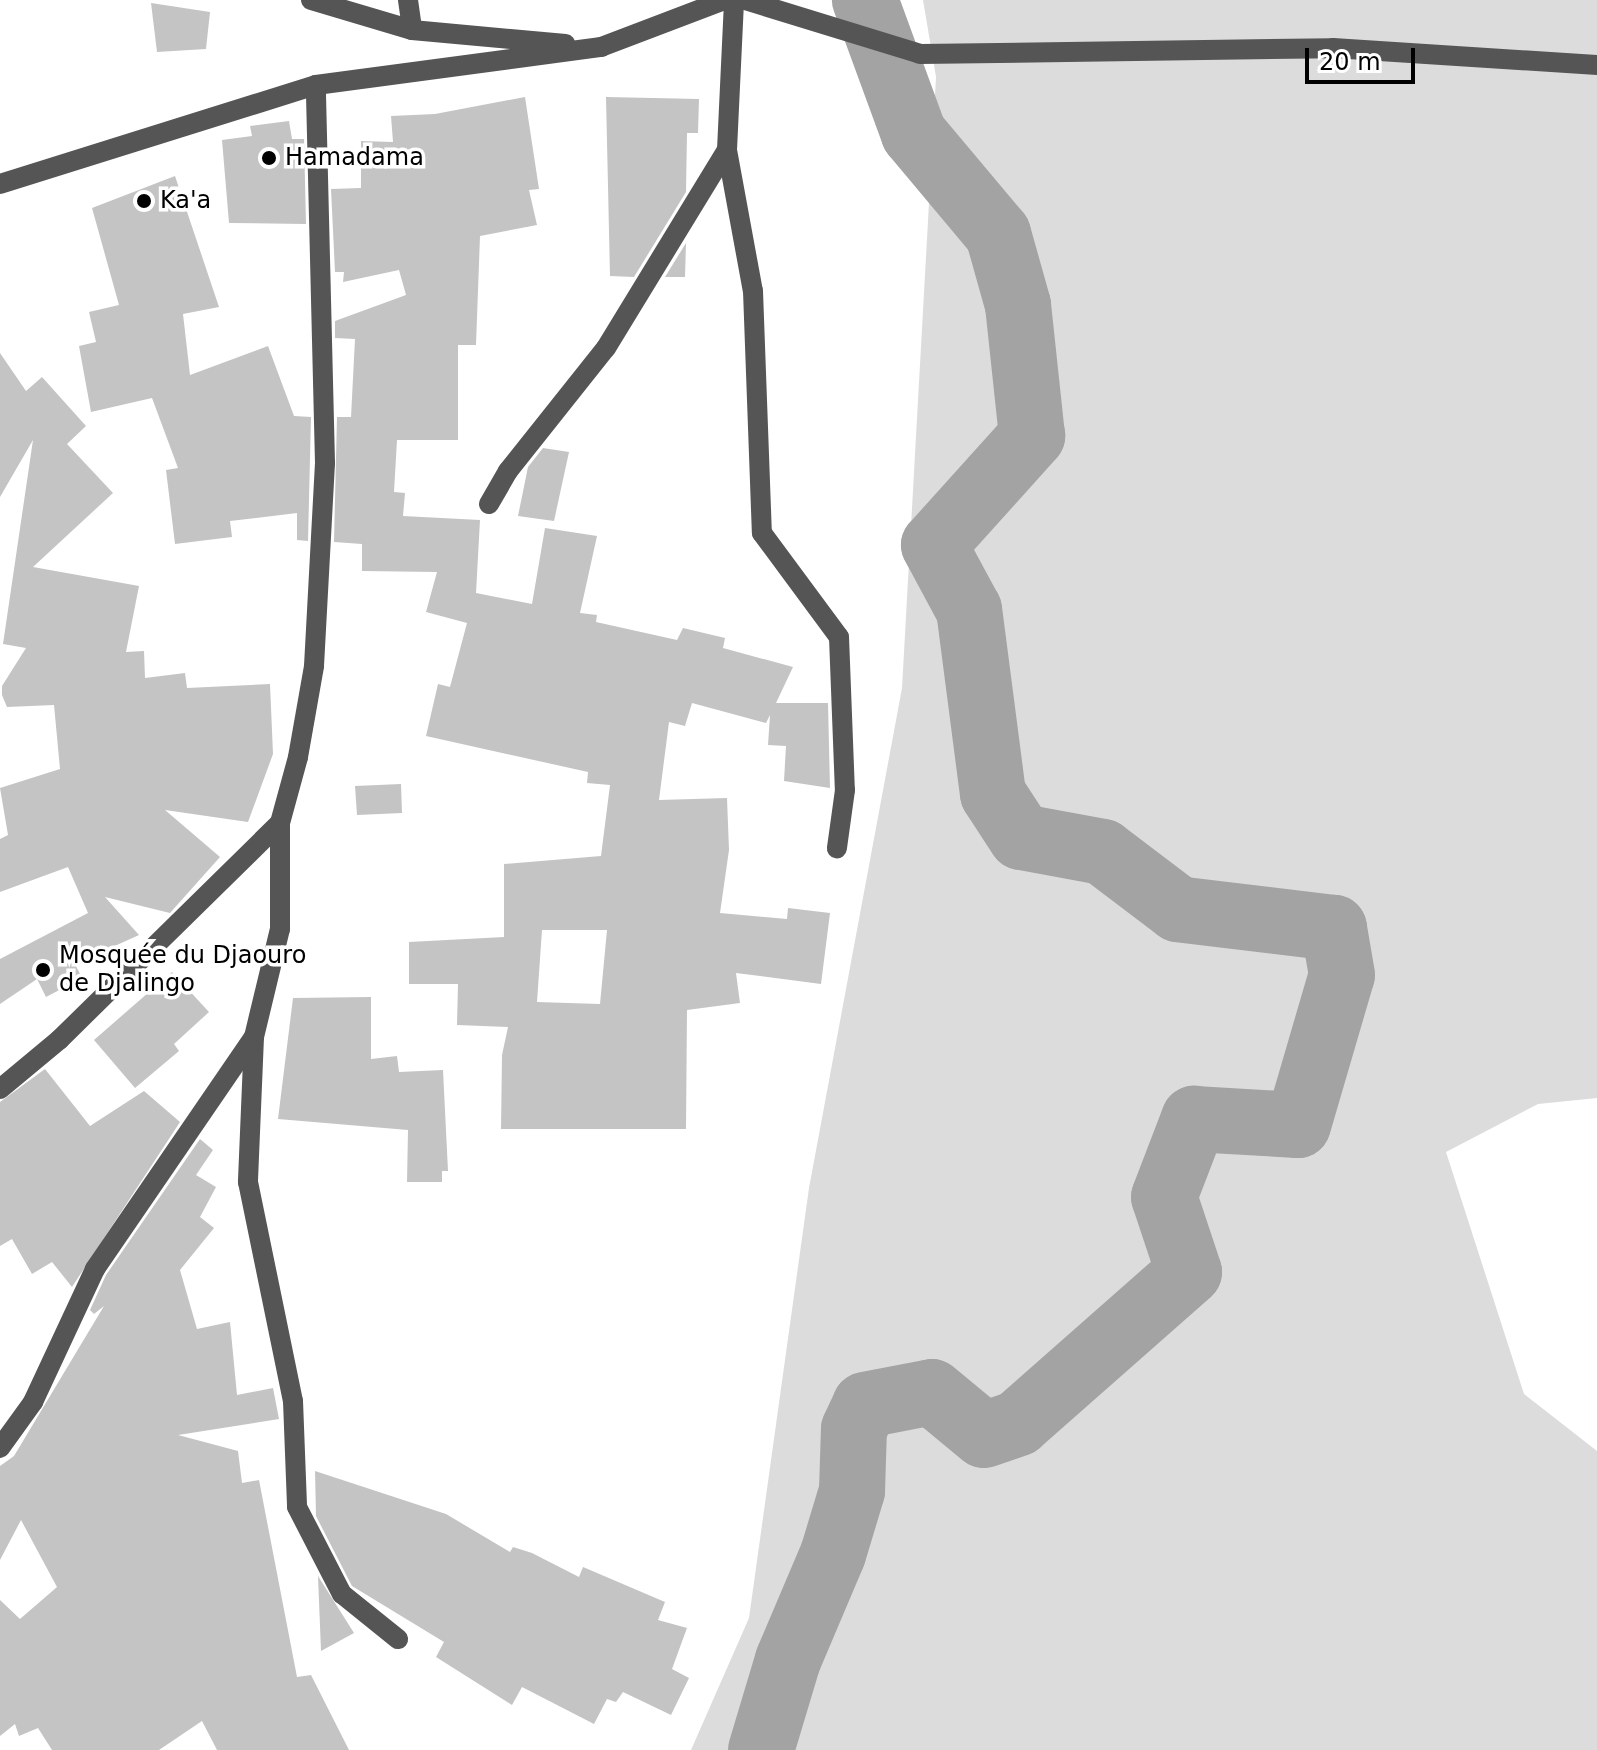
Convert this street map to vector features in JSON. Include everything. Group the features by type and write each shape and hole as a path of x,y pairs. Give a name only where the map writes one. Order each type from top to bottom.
{"street":[{"path":"311,0 412,30 601,47"},
{"path":"408,0 412,30"},
{"path":"0,184 316,85 601,47 725,0"},
{"path":"734,0 727,150 753,291 762,533 839,637 845,790 837,848"},
{"path":"745,0 920,54 1333,48 1597,65"},
{"path":"316,85 325,463 314,666 280,823 280,929 254,1037 248,1182 293,1401 297,1507 342,1594 398,1639"},
{"path":"489,504 508,471 606,348 727,150"},
{"path":"0,1089 59,1040 280,823"},
{"path":"0,1448 33,1402 95,1269 254,1037"}],"shaded area":[{"path":"923,0 1597,0 1597,1098 1538,1104 1446,1152 1524,1394 1597,1451 1597,1750 691,1750 749,1618 809,1188 902,688 936,77"}],"building":[{"path":"151,3 210,12 206,49 157,52"},
{"path":"525,97 539,189 529,190 537,225 480,236 476,345 458,345 458,440 397,440 394,492 405,493 403,516 480,520 476,593 532,604 545,528 597,536 580,613 597,615 596,622 677,640 683,628 725,638 723,648 793,667 776,703 828,703 830,788 784,781 786,746 768,745 770,715 766,723 692,703 685,726 669,722 659,800 727,798 729,850 720,913 787,919 788,908 830,913 821,984 736,973 740,1003 687,1010 686,1129 501,1129 502,1055 508,1027 457,1025 458,984 409,984 409,942 504,937 504,864 601,856 610,785 587,783 588,772 426,736 438,684 450,687 467,623 426,612 437,572 362,571 362,544 334,542 337,417 351,417 355,339 335,338 335,321 406,295 399,270 343,282 344,272 335,272 331,189 361,188 361,141 393,142 391,116 435,114","holes":["542,930 607,930 600,1004 537,1002"]},
{"path":"606,97 699,99 698,133 687,133 686,192 634,277 610,276"},
{"path":"289,121 292,139 304,139 306,224 229,223 222,140 252,136 250,126"},
{"path":"175,176 219,307 183,314 190,375 268,346 294,416 311,417 308,541 297,540 297,513 230,521 232,537 175,544 166,470 178,468 152,398 91,412 79,346 96,342 89,312 119,305 92,208"},
{"path":"686,243 685,277 665,277"},
{"path":"0,353 26,391 42,377 86,426 67,444 113,493 33,567 139,586 126,652 144,651 145,678 185,673 187,688 270,684 273,754 248,822 165,810 220,857 170,913 105,897 139,935 75,964 82,978 46,997 37,979 0,1004 0,959 88,913 68,867 0,892 0,839 8,835 0,788 60,769 54,705 7,707 2,695 2,686 26,648 3,644 33,440 0,497"},
{"path":"543,448 569,452 554,521 518,516 528,467"},
{"path":"401,784 402,813 357,815 355,786"},
{"path":"172,972 209,1012 174,1044 179,1051 135,1088 94,1040"},
{"path":"371,997 371,1059 397,1056 399,1072 443,1070 448,1171 442,1171 442,1182 407,1182 408,1130 278,1119 293,998"},
{"path":"45,1069 90,1126 144,1091 180,1122 72,1287 52,1262 32,1274 12,1239 0,1246 0,1102"},
{"path":"200,1139 213,1150 196,1175 216,1187 200,1217 214,1228 180,1270 197,1329 230,1322 237,1395 273,1388 279,1419 178,1435 238,1451 242,1483 259,1480 297,1677 311,1675 349,1750 217,1750 202,1721 159,1750 52,1750 38,1728 19,1736 15,1724 0,1736 0,1600 20,1619 57,1587 21,1520 0,1560 0,1466 14,1456 104,1306 94,1314 90,1310 106,1275"},
{"path":"315,1471 446,1514 510,1552 513,1547 532,1553 579,1577 583,1567 665,1602 658,1620 687,1628 672,1669 689,1678 671,1715 623,1692 616,1702 607,1699 594,1724 522,1687 512,1705 436,1657 444,1642 352,1586 316,1516"},
{"path":"318,1576 354,1633 321,1651"}],"waterway":[{"path":"761,1750 788,1660 833,1554 852,1491 854,1429 865,1405 932,1392 984,1435 1018,1423 1189,1272 1164,1197 1194,1119 1298,1125 1342,975 1334,928 1178,909 1103,852 1021,837 993,794 969,610 934,545 1032,436 1018,305 998,234 914,134 865,0"}],"place":[{"name":"Hamadama","path":"269,158"},
{"name":"Ka'a","path":"144,201"},
{"name":"Mosquée du Djaouro de Djalingo","path":"43,970"}]}
